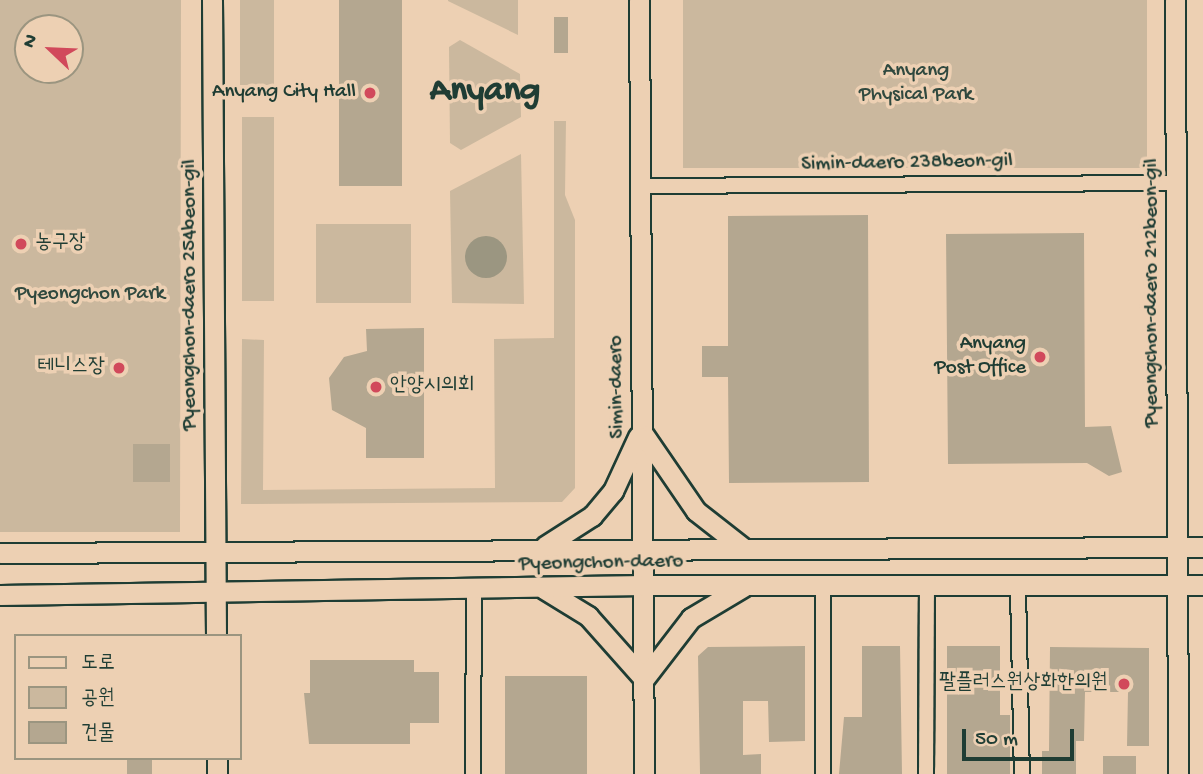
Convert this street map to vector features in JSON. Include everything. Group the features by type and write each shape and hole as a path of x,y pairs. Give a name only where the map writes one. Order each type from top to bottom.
{"street":[{"name":"Pyeongchon-daero 254beon-gil","path":"212,0 216,634"},
{"name":"Simin-daero","path":"639,0 643,774"},
{"name":"Pyeongchon-daero 212beon-gil","path":"1175,0 1178,774"},
{"name":"Simin-daero 238beon-gil","path":"638,186 1176,183"},
{"path":"641,430 696,511 743,547"},
{"path":"539,548 592,516 623,474 641,430"},
{"name":"Pyeongchon-daero","path":"0,552 643,547 1203,547"},
{"name":"Pyeongchon-daero","path":"0,595 644,584 823,589 1203,585"},
{"path":"541,587 588,616 644,679 691,618 744,587"},
{"path":"473,774 474,588"},
{"path":"1018,588 1022,774"},
{"path":"823,589 823,774"},
{"path":"926,774 927,589"}],"green space":[{"name":"Pyeongchon Park","path":"0,0 181,0 180,532 0,532"},
{"path":"240,0 274,0 274,85 240,85"},
{"path":"448,0 518,0 518,35 448,1"},
{"name":"Anyang Physical Park","path":"683,0 1147,0 1147,168 683,168"},
{"path":"460,40 520,74 521,117 461,150 450,143 449,47"},
{"path":"242,117 274,117 274,301 242,301"},
{"path":"554,121 566,121 565,195 575,220 575,488 562,502 241,504 242,339 264,340 263,490 495,488 494,339 554,338"},
{"path":"521,154 524,304 452,303 450,191"},
{"path":"316,224 411,224 411,303 316,303"}],"shaded area":[{"path":"486,236 501,242 507,257 501,272 486,278 471,272 465,257 471,242"}],"building":[{"name":"Anyang City Hall","path":"339,0 402,0 402,186 339,186"},
{"path":"554,17 568,17 568,53 554,53"},
{"path":"868,215 869,482 729,483 728,377 702,377 702,346 728,346 728,216"},
{"path":"1084,233 1085,427 1111,426 1122,472 1109,476 1087,463 948,464 946,234"},
{"name":"안양시의회","path":"424,328 424,458 366,458 366,428 332,410 329,378 344,357 367,351 366,329"},
{"path":"133,444 170,444 170,482 133,482"},
{"path":"805,646 805,741 769,742 768,701 743,701 743,755 761,754 761,774 700,774 698,656 708,647"},
{"path":"862,646 900,646 902,774 839,774 844,717 862,717"},
{"path":"947,646 1000,646 1000,715 1010,715 1010,774 947,774"},
{"path":"1050,647 1149,648 1149,746 1127,746 1128,692 1085,692 1084,741 1076,741 1076,774 1042,774 1042,751 1049,751"},
{"path":"310,660 414,660 414,672 439,672 439,723 410,723 410,744 309,744 304,693 310,693"},
{"path":"505,676 587,676 587,774 505,774"},
{"path":"1103,756 1136,756 1136,774 1103,774"},
{"path":"127,760 152,760 152,774 127,774"}],"place":[{"name":"Anyang City Hall","path":"370,93"},
{"name":"농구장","path":"21,244"},
{"name":"Anyang Post Office","path":"1040,357"},
{"name":"테니스장","path":"119,368"},
{"name":"안양시의회","path":"376,387"},
{"name":"팔플러스원상화한의원","path":"1124,684"}],"district":[{"name":"Anyang","path":"485,92"}]}
